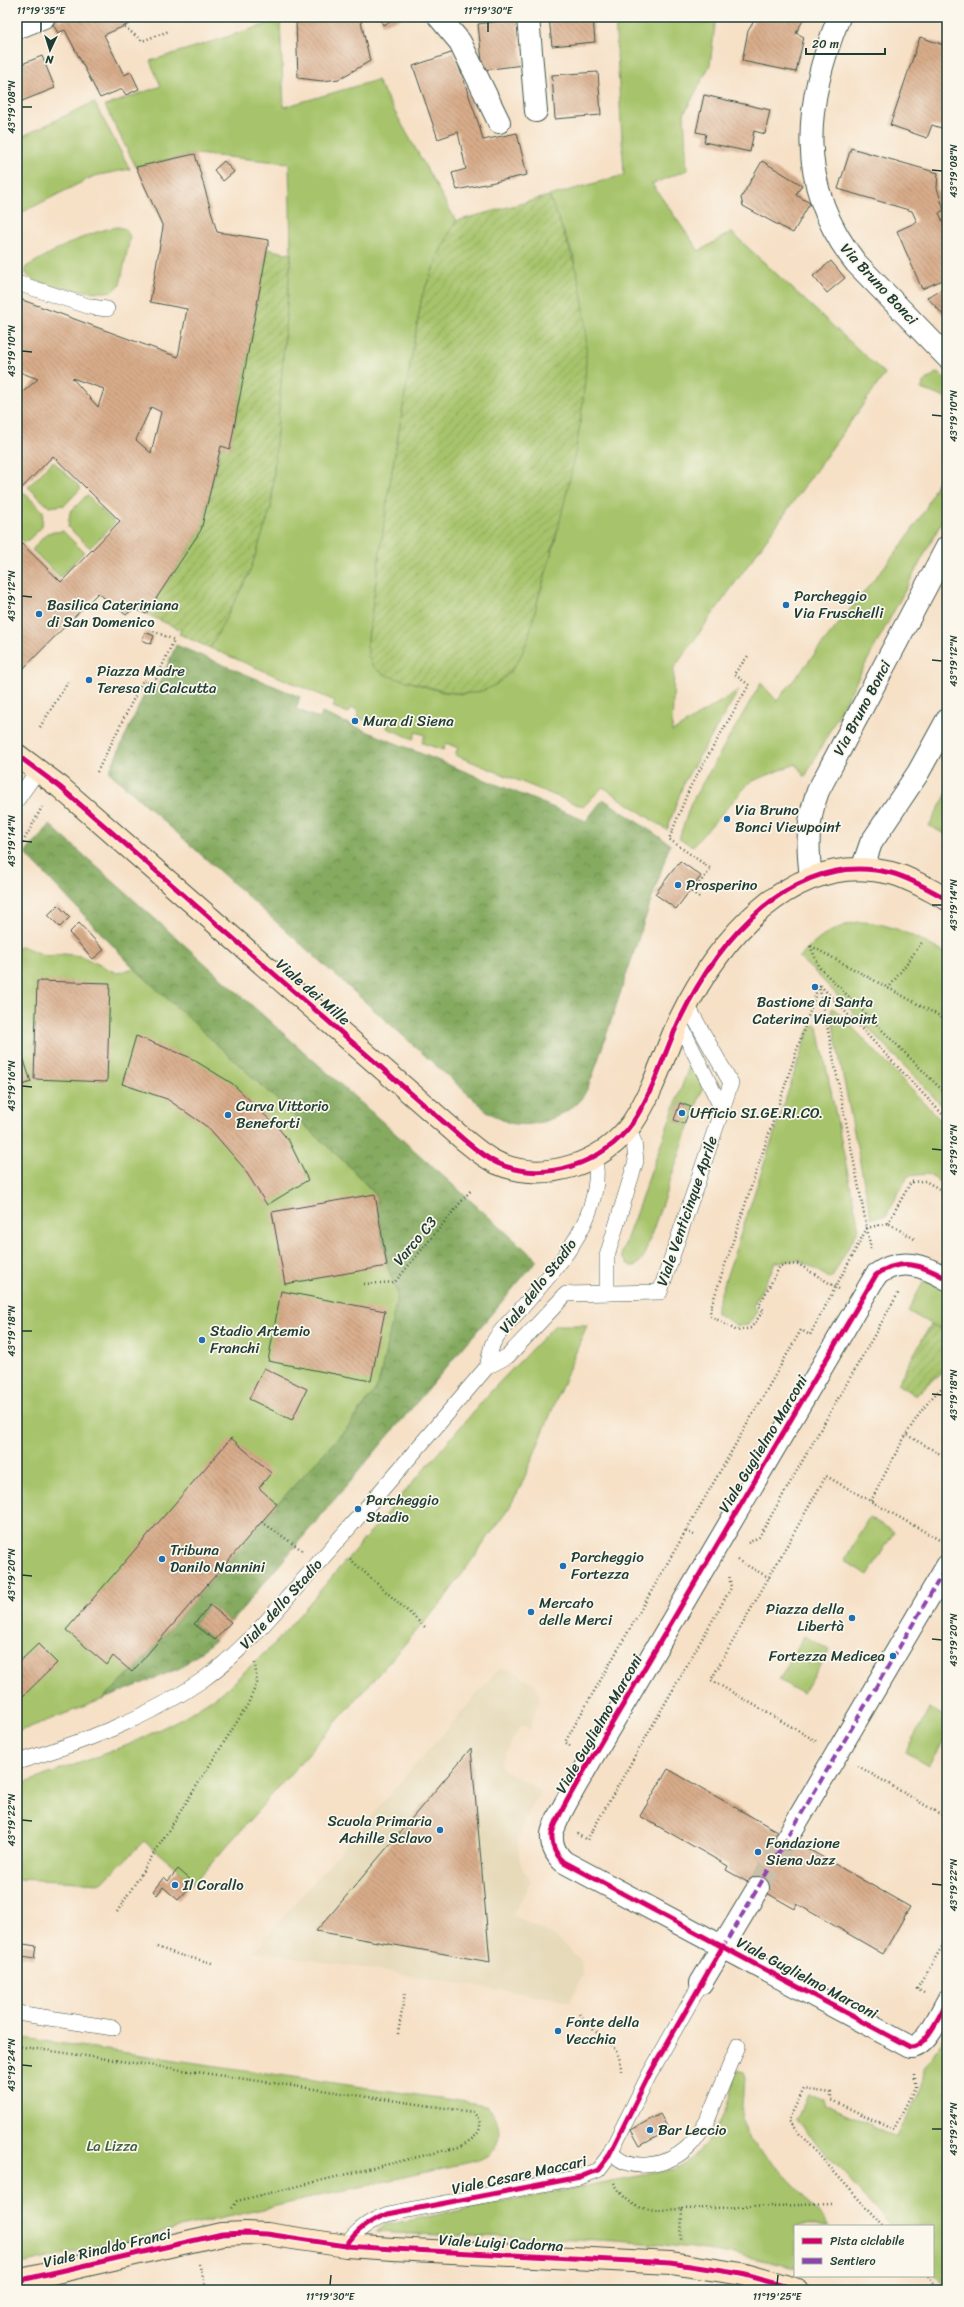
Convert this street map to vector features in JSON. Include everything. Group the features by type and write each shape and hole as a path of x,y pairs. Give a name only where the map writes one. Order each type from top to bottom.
{"street":[{"path":"17,28 44,17"},
{"path":"439,17 460,42 499,122"},
{"path":"528,17 536,110"},
{"name":"Via Bruno Bonci","path":"839,17 816,87 812,108 812,147 820,196 827,216 843,247 877,286 947,357"},
{"name":"Via Bruno Bonci","path":"811,877 808,836 811,814 818,791 947,547"},
{"path":"862,869 871,843 918,774 947,720"},
{"name":"Viale dei Mille","path":"17,755 38,770 483,1155 507,1166 535,1172 558,1170 595,1157"},
{"path":"595,1157 612,1145 628,1129 639,1112 683,1014 708,969 739,930 774,899 811,877 832,871 862,869 905,877 947,899"},
{"path":"876,1275 885,1268 908,1264 929,1269 947,1279"},
{"name":"Viale Guglielmo Marconi","path":"876,1275 591,1759 556,1823 552,1834 555,1851 564,1862 723,1946 903,2044 914,2047"},
{"path":"787,1838 947,1566"},
{"name":"Viale Cesare Maccari","path":"701,1983 758,1888"},
{"path":"914,2047 923,2042 946,2004"},
{"name":"Viale Luigi Cadorna","path":"202,2239 246,2233 346,2246 671,2263 742,2274 798,2290"},
{"name":"Viale Rinaldo Franci","path":"17,2281 202,2239"}],"lane":[{"path":"17,283 91,307 107,309"},
{"path":"17,800 38,770"},
{"name":"Viale Venticinque Aprile","path":"566,1294 660,1292 723,1111 731,1083 683,1014"},
{"path":"607,1293 607,1256 636,1161 634,1142 628,1129"},
{"name":"Viale dello Stadio","path":"487,1367 493,1343 557,1267 576,1240 587,1216 597,1178 595,1157"},
{"name":"Viale dello Stadio","path":"17,1762 87,1738 165,1703 200,1681 246,1645 487,1367 508,1356 566,1294"},
{"name":"Viale Cesare Maccari","path":"346,2246 355,2234 365,2225 388,2214 580,2177 593,2173 602,2165 611,2152 665,2048 701,1983"},
{"path":"17,2013 113,2028"},
{"path":"611,2152 620,2161 640,2165 664,2161 686,2149 701,2132 707,2121 738,2046"}],"path":[{"path":"125,27 142,41 169,31"},
{"path":"97,772 143,680 154,684 174,640 151,630 149,634"},
{"path":"699,896 692,892 711,869 669,839 690,787 750,685 734,674 748,656"},
{"path":"40,728 68,682"},
{"path":"17,853 42,807"},
{"path":"888,989 923,941"},
{"path":"947,1020 810,946 820,968 947,1095"},
{"path":"819,984 947,1119"},
{"path":"819,984 876,1275"},
{"path":"819,984 710,1310 711,1316 737,1332 751,1328 764,1310 758,1306 780,1266 798,1264 860,1301"},
{"path":"888,1224 911,1182 925,1181 947,1193"},
{"path":"867,1228 888,1224 919,1241"},
{"path":"591,1759 565,1742 801,1330 810,1335 867,1228"},
{"path":"746,1544 759,1537 901,1289"},
{"path":"871,1501 921,1410 932,1396 947,1384"},
{"path":"907,1436 947,1458"},
{"path":"725,1689 711,1680 826,1476 947,1544"},
{"path":"262,1522 319,1562"},
{"path":"334,1545 425,1627"},
{"path":"556,1823 587,1840 731,1588 728,1569"},
{"path":"117,1912 247,1706 257,1683 257,1676 254,1657 246,1645"},
{"path":"942,1815 947,1818"},
{"path":"946,2004 917,1989 947,1938"},
{"path":"157,1947 180,1955 212,1963"},
{"path":"398,2034 406,1993"},
{"path":"580,2014 594,2030 614,2045 619,2054 621,2071"},
{"path":"17,2046 473,2112 478,2118 480,2127 479,2133 472,2140 459,2147 236,2201 229,2214"},
{"path":"882,2225 788,2121 804,2089 832,2093 831,2100 894,2129 915,2087 914,2047"},
{"path":"602,2165 622,2196 632,2205 654,2210 832,2204"},
{"path":"681,2245 682,2209"},
{"path":"197,2260 207,2290"},
{"path":"929,2277 940,2290"}],"shaded area":[{"name":"Scuola Primaria Achille Sclavo","path":"504,1669 512,1671 536,1685 539,1693 539,1701 530,1730 522,1724 500,1763 503,1769 541,1791 525,1819 518,1840 520,1863 531,1881 513,1915 557,1938 581,1962 582,1975 570,2001 267,1953 251,1953 264,1943 264,1939 498,1670"}],"green space":[{"path":"615,17 716,17 710,65 684,114 687,170 652,184 699,251 731,232 885,374 674,668 672,732 739,690 684,782 667,830 603,787 583,807 455,755 458,748 446,743 443,750 422,743 425,735 416,732 413,739 387,728 389,722 381,719 379,725 357,717 359,711 351,707 348,713 333,707 335,701 210,648 249,574 271,508 291,254 289,163 195,154 136,167 105,106 161,86 150,61 280,20 284,107 377,80 456,221 440,252 422,296 388,495 367,646 382,673 443,692 463,694 481,691 511,670 522,654 555,542 583,398 586,333 581,294 573,255 549,196 624,175"},
{"path":"94,102 130,169 94,176 17,215 17,139"},
{"path":"549,196 569,246 585,315 586,365 579,432 573,466 532,626 519,659 505,677 488,689 468,693 447,692 391,677 379,671 370,661 367,646 388,495 422,296 440,252 456,221"},
{"path":"118,227 126,229 130,237 120,285 112,291 95,292 58,287 37,282 31,279 25,272 26,267 70,243 106,229"},
{"path":"267,249 291,254 271,508 249,574 210,648 179,634 181,630 146,614 201,530 221,446 230,448"},
{"path":"936,373 940,374 947,381 947,512 805,777 796,764 750,782 693,846 679,839 691,803 761,683 777,701 904,542 925,510 941,474 946,451 946,398 921,389 925,381"},
{"path":"53,461 81,488 65,505 49,507 28,487"},
{"path":"22,491 43,511 42,527 25,543 17,535 17,496"},
{"path":"87,495 115,523 90,548 68,527 70,512"},
{"path":"63,531 84,552 60,577 32,550 47,533"},
{"path":"176,645 300,697 296,709 320,719 322,713 586,821 603,799 670,844 593,1075 584,1095 580,1100 566,1112 538,1123 510,1123 488,1112 109,772 148,686 157,689"},
{"path":"947,793 947,835 929,826"},
{"path":"50,825 537,1260 231,1622 210,1605 194,1624 215,1640 180,1668 101,1700 132,1672 277,1504 349,1426 378,1386 398,1294 387,1266 375,1194 349,1166 134,968 25,853"},
{"path":"859,922 894,928 947,954 947,1111 815,972 799,958 826,934 841,927"},
{"name":"Stadio Artemio Franchi","path":"21,946 47,956 64,954 81,956 117,973 134,968 349,1166 375,1194 387,1266 398,1294 378,1386 349,1426 277,1504 132,1672 101,1700 17,1732 17,948"},
{"path":"832,1008 837,1011 947,1127 947,1186 927,1174 908,1176 886,1216 871,1218 831,1015"},
{"path":"815,1024 818,1028 859,1228 831,1279 800,1260 776,1262 753,1306 757,1311 748,1325 738,1326 716,1313 716,1308 809,1029"},
{"path":"691,1061 703,1087 643,1258 636,1266 630,1266 622,1258 622,1252","holes":["680,1103 691,1107 684,1124 674,1120"]},
{"path":"926,1277 947,1289 947,1331 940,1327 939,1329 908,1311"},
{"path":"931,1324 947,1331 947,1369 931,1381 916,1396 897,1384"},
{"path":"555,1325 587,1325 521,1486 509,1508 442,1602 194,1883 144,1841 102,1883 17,1879 17,1786 128,1745 184,1717 224,1691 276,1642 493,1389"},
{"path":"869,1517 894,1532 868,1575 844,1561"},
{"path":"804,1636 829,1650 803,1694 779,1680"},
{"path":"930,1708 947,1718 947,1736 929,1766 905,1752"},
{"path":"947,2032 947,2289 934,2274 934,2225 890,2225 796,2120 808,2096 823,2098 825,2104 897,2137 922,2087 924,2069"},
{"name":"La Lizza","path":"17,2037 480,2104 487,2107 496,2119 499,2134 498,2142 489,2155 476,2161 17,2265"},
{"path":"737,2070 743,2072 745,2077 742,2121 751,2141 805,2197 828,2225 794,2225 794,2268 744,2256 692,2248 640,2243 376,2232 385,2225 674,2169 702,2148 716,2129 730,2096"}],"building":[{"path":"49,17 58,17 60,21 70,17 145,17 104,35 124,75 131,72 139,89 126,95 122,89 100,98 65,30 58,33"},
{"path":"313,17 360,17 370,61 339,79 322,81 298,78 296,21"},
{"path":"380,17 404,17 383,25"},
{"path":"549,17 593,17 595,42 552,46"},
{"path":"744,17 805,17 796,33 804,37 796,72 742,61 748,31 754,21"},
{"path":"517,19 523,65 483,70 478,24"},
{"path":"920,37 947,46 947,110 941,128 932,125 927,138 890,125"},
{"path":"454,52 483,140 517,133 527,175 457,190 452,173 466,169 458,132 438,139 413,66"},
{"path":"42,56 55,88 17,103 17,66"},
{"path":"598,72 601,115 555,119 552,75"},
{"path":"704,95 770,110 765,134 754,131 750,152 704,142 706,134 696,132"},
{"path":"851,148 938,173 937,188 944,210 939,213 947,231 947,278 922,289 897,231 917,222 912,211 838,189"},
{"path":"195,154 217,232 269,240 230,449 221,446 201,530 146,614 134,608 126,615 98,593 17,675 17,539 61,582 120,521 53,456 17,493 17,397 38,379 17,371 17,298 178,357 187,309 150,302 163,227 136,167","holes":["72,378 104,389 98,407","151,407 161,412 151,453 136,440"]},
{"path":"224,161 234,172 223,181 214,170"},
{"path":"762,161 802,185 796,195 810,203 793,233 743,206 741,198"},
{"path":"831,261 845,278 827,293 813,276"},
{"path":"947,287 947,319 927,297"},
{"path":"145,632 154,636 151,644 142,640"},
{"name":"Prosperino","path":"680,861 701,876 676,909 655,894"},
{"path":"58,905 70,917 60,927 48,915"},
{"path":"79,923 104,950 93,959 69,933"},
{"path":"37,981 110,983 107,1082 34,1079"},
{"name":"Curva Vittorio Beneforti","path":"136,1036 189,1057 233,1084 280,1130 289,1141 308,1180 267,1205 243,1167 209,1128 167,1099 122,1084"},
{"path":"17,1038 31,1082 17,1087"},
{"name":"Ufficio SI.GE.RI.CO.","path":"680,1103 691,1107 684,1124 674,1120"},
{"path":"375,1194 387,1266 285,1284 272,1212"},
{"path":"281,1291 385,1311 371,1381 268,1361"},
{"path":"264,1368 307,1389 292,1420 249,1399"},
{"name":"Tribuna Danilo Nannini","path":"231,1438 271,1473 259,1488 277,1504 132,1672 113,1656 107,1665 66,1630"},
{"path":"210,1605 231,1622 215,1640 194,1624"},
{"path":"38,1644 57,1663 17,1702 17,1664"},
{"path":"471,1748 490,1962 316,1931 332,1913"},
{"name":"Fondazione Siena Jazz","path":"668,1769 910,1907 883,1954 797,1904 795,1909 726,1870 728,1866 640,1816"},
{"name":"Il Corallo","path":"178,1869 194,1883 178,1900 163,1887 157,1895 153,1891 164,1877 168,1881"},
{"path":"17,1943 36,1946 34,1959 17,1956"},
{"name":"Bar Leccio","path":"660,2114 669,2130 640,2146 631,2130"}],"tunnel":[{"path":"758,1888 787,1838"}],"marked path":[{"path":"722,1949 947,1566"}],"cycle path":[{"path":"17,755 60,787 462,1138 492,1161 515,1169 534,1171 553,1170 572,1166 590,1159 621,1137 633,1122 647,1098 679,1021 695,991 714,961 736,933 762,908 790,888 821,875 855,869 898,875 913,881 947,899"},
{"path":"947,1279 929,1270 912,1265 894,1266 885,1269 876,1275 575,1786 563,1807 552,1834 552,1842 555,1850 564,1862 910,2047 916,2046 927,2036 947,2002"},
{"path":"346,2246 354,2235 364,2226 388,2214 580,2177 598,2170 608,2157 649,2075 723,1946"},
{"path":"17,2281 222,2234 246,2233 267,2234 346,2246 671,2263 742,2274 798,2290"}],"place":[{"name":"Parcheggio Via Fruschelli","path":"786,605"},
{"name":"Basilica Cateriniana di San Domenico","path":"39,614"},
{"name":"Piazza Madre Teresa di Calcutta","path":"89,680"},
{"name":"Mura di Siena","path":"355,721"},
{"name":"Via Bruno Bonci Viewpoint","path":"727,819"},
{"name":"Prosperino","path":"678,885"},
{"name":"Bastione di Santa Caterina Viewpoint","path":"815,987"},
{"name":"Ufficio SI.GE.RI.CO.","path":"682,1113"},
{"name":"Curva Vittorio Beneforti","path":"228,1115"},
{"name":"Stadio Artemio Franchi","path":"202,1340"},
{"name":"Parcheggio Stadio","path":"358,1509"},
{"name":"Tribuna Danilo Nannini","path":"162,1559"},
{"name":"Parcheggio Fortezza","path":"563,1566"},
{"name":"Mercato delle Merci","path":"531,1612"},
{"name":"Piazza della Libertà","path":"852,1618"},
{"name":"Fortezza Medicea","path":"893,1656"},
{"name":"Scuola Primaria Achille Sclavo","path":"440,1830"},
{"name":"Fondazione Siena Jazz","path":"758,1852"},
{"name":"Il Corallo","path":"175,1885"},
{"name":"Fonte della Vecchia","path":"558,2031"},
{"name":"Bar Leccio","path":"650,2130"}]}
